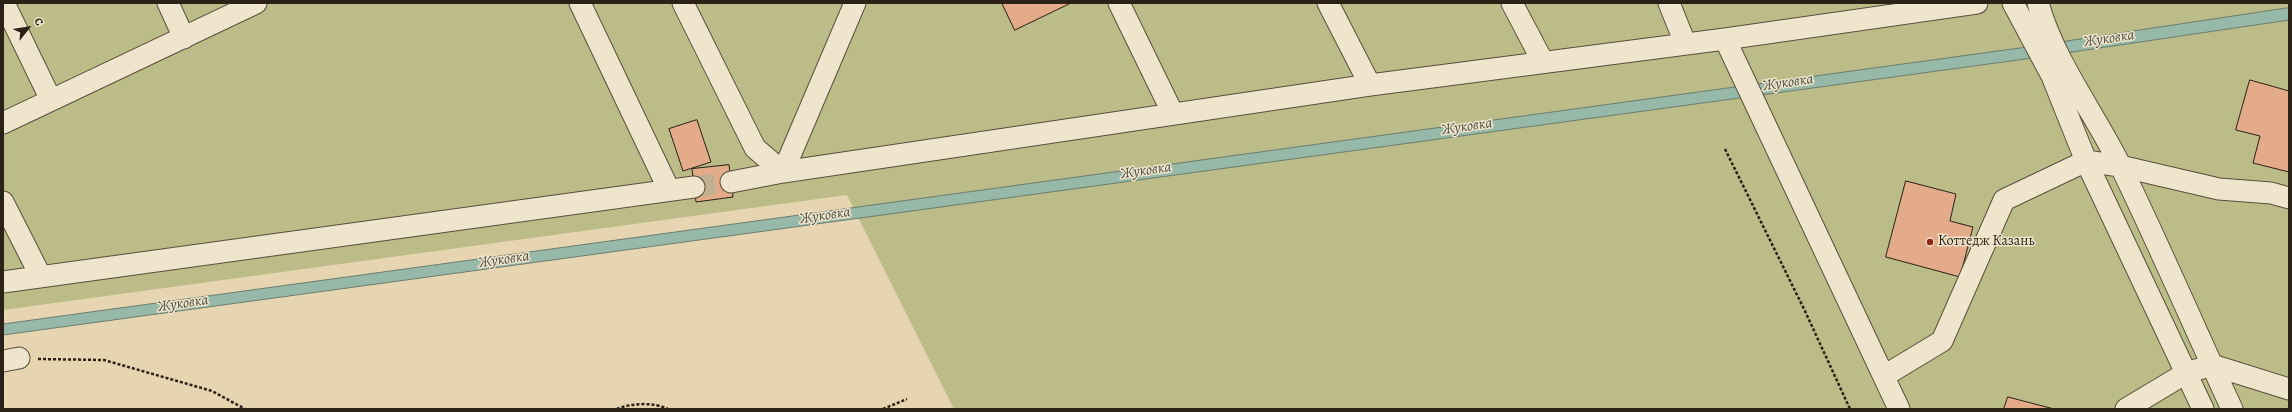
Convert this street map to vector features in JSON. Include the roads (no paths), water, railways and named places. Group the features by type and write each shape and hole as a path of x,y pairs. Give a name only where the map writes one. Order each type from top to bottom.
{"lane":[{"path":"4,3 51,100"},
{"path":"168,3 184,38"},
{"path":"3,123 256,3"},
{"path":"580,3 669,190"},
{"path":"683,3 755,148 784,172"},
{"path":"784,172 855,3"},
{"path":"1119,3 1173,114"},
{"path":"1328,3 1370,85"},
{"path":"1512,3 1543,62"},
{"path":"1669,3 1685,42"},
{"path":"731,182 784,172 1370,85 1685,42 1725,39 1977,3"},
{"path":"2012,3 2036,28 2058,72 2120,166 2232,409"},
{"path":"2036,28 2038,3"},
{"path":"1725,39 1899,409"},
{"path":"2058,72 2086,162 2203,409"},
{"path":"1884,376 1942,342 2004,200 2086,162 2120,166 2219,189 2271,194 2289,198"},
{"path":"3,282 694,187"},
{"path":"3,202 41,277"},
{"path":"2126,409 2186,373 2212,365 2289,389"}],"water":[{"name":"Жуковка","path":"2289,8 2289,20 2025,59 3,335 3,324 2020,48"}],"tunnel":[{"path":"694,187 731,182"}],"place":[{"name":"Коттедж Казань","path":"1930,242"}]}
